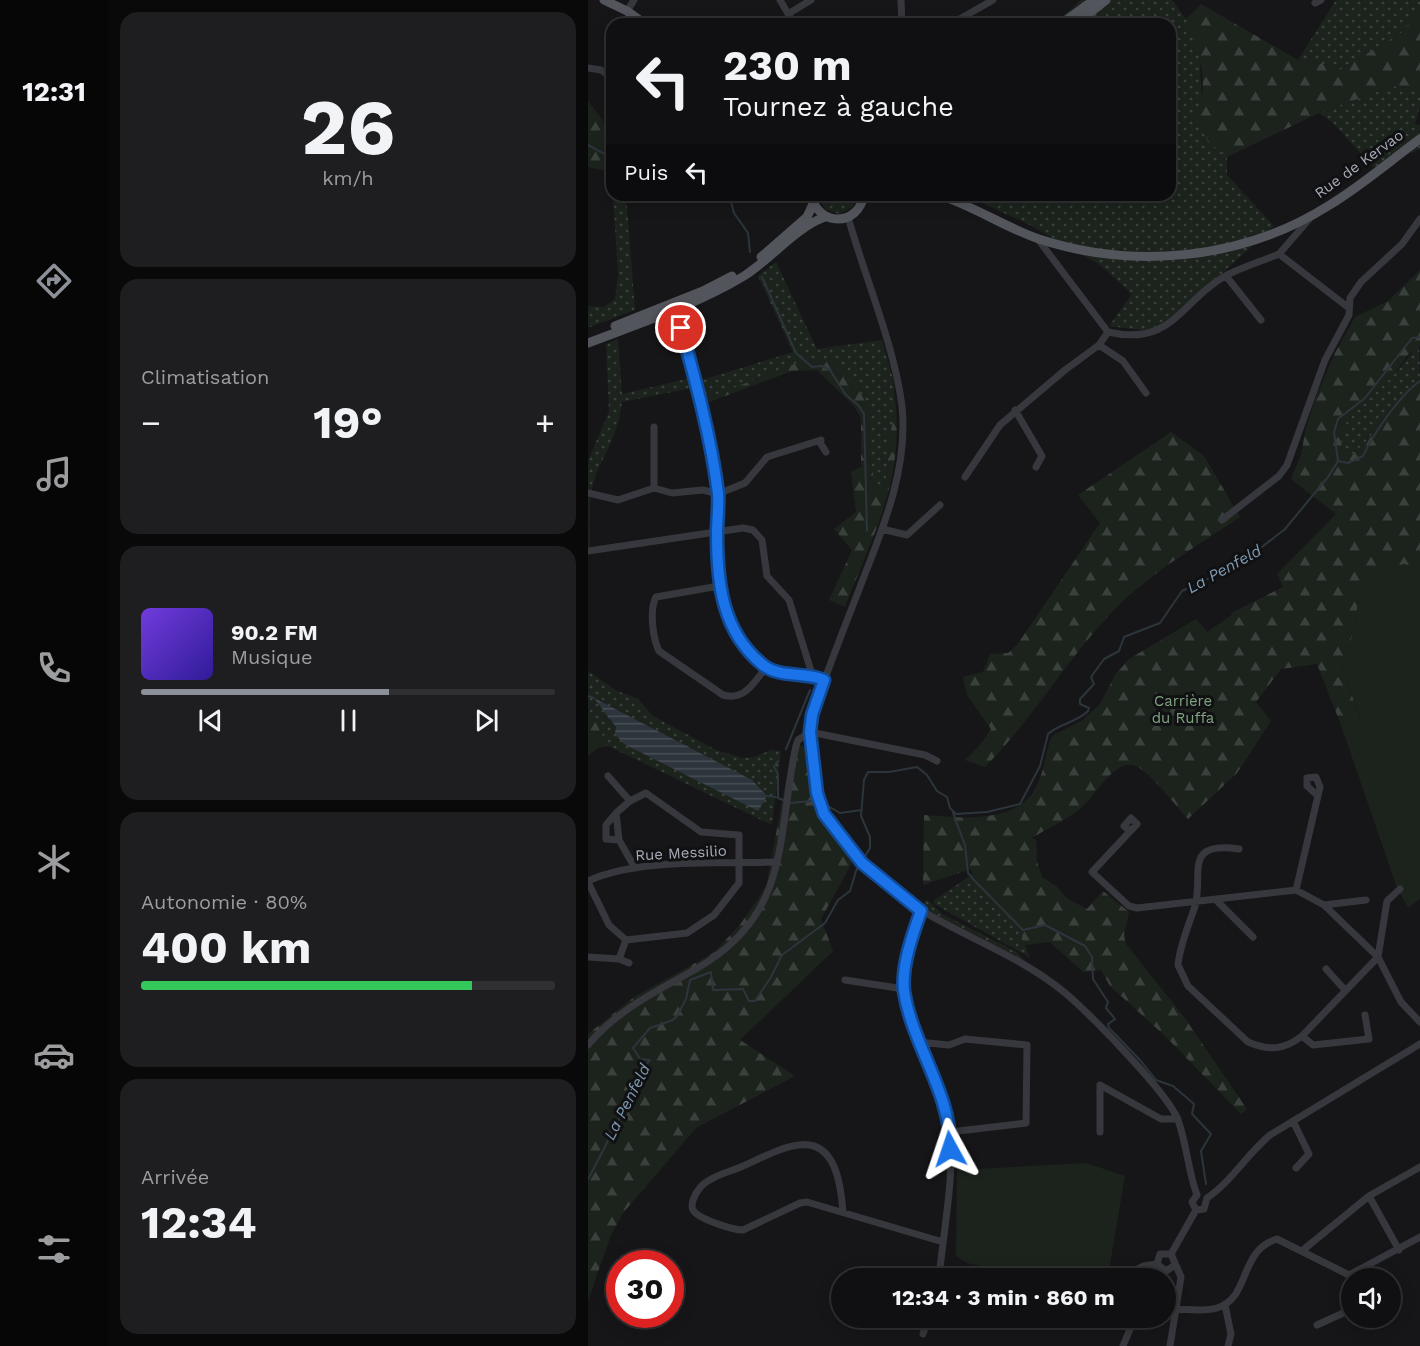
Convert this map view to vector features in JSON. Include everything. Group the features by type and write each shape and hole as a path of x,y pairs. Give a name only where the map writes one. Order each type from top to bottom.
{"main road":[{"path":"604,0 637,18"},
{"path":"1069,18 1094,0"},
{"path":"1084,18 1106,0"},
{"name":"Rue de Kervao","path":"953,201 1036,238 1085,250 1164,257 1219,250 1267,236 1314,214 1420,141"},
{"path":"588,337 703,291 740,272 807,217 812,201"},
{"path":"813,201 825,217 833,220 848,217 860,208 863,201"},
{"path":"588,343 717,291 745,275 780,250 808,224 825,217"}],"street":[{"path":"627,11 634,0"},
{"path":"780,0 790,18"},
{"path":"788,14 811,0"},
{"path":"901,0 902,18"},
{"path":"962,18 993,0"},
{"path":"588,68 601,70 606,74"},
{"path":"1036,238 1108,332 1136,336 1153,333 1166,326 1226,276 1279,254 1314,214"},
{"path":"848,217 893,366 902,408 903,433 898,477 882,529 812,715 810,732 817,793 824,814 851,851 870,870 921,911 1015,958 1064,992 1160,1092 1178,1119 1197,1195 1192,1202 1196,1210"},
{"path":"1222,520 1270,484 1287,465 1325,360 1349,315 1350,298 1361,282 1390,256 1420,219"},
{"path":"1279,254 1298,266 1329,295 1349,308"},
{"path":"1226,276 1261,320"},
{"path":"676,309 692,368 718,494 719,586 729,623 737,637 766,668 800,676 812,674 824,680"},
{"path":"965,477 1000,425 1015,410 1099,345 1108,332"},
{"path":"1099,345 1123,361 1146,393"},
{"path":"1015,410 1042,456 1036,467"},
{"path":"654,427 654,488"},
{"path":"589,494 618,500 654,488 672,493 703,490 718,494 745,483 767,458 820,441 826,452"},
{"path":"882,529 907,535 940,505"},
{"path":"588,551 742,528 759,535 767,576 789,600 812,674"},
{"path":"719,586 656,597 653,602 654,621 656,644 659,651 723,695 733,698 745,694 766,668"},
{"path":"588,1045 613,1019 700,967 731,944 766,900 777,862 798,740 810,732 925,755 937,761"},
{"path":"608,776 630,801"},
{"path":"588,882 609,924 626,940 687,933 714,915 740,883 739,835 701,832 646,793 630,801 606,825 606,839 618,840"},
{"path":"1296,890 1317,795"},
{"path":"616,813 618,840 635,868"},
{"path":"1130,831 1092,872 1129,906 1137,908 1216,901 1296,890 1324,904 1378,957 1401,1002 1420,1022"},
{"path":"1239,849 1214,849 1200,859 1196,868 1196,902 1178,965 1188,986 1248,1042 1260,1048 1276,1049 1290,1045 1302,1036 1378,957 1387,901 1400,889"},
{"name":"Rue Messilio","path":"588,882 610,872 635,868 777,862"},
{"path":"1324,904 1366,900"},
{"path":"1216,901 1253,937"},
{"path":"921,911 909,948 904,990 918,1042 950,1131 940,1268"},
{"path":"619,959 626,940"},
{"path":"588,957 619,959 629,963"},
{"path":"1326,969 1345,990"},
{"path":"845,980 904,990"},
{"path":"1302,1036 1313,1045 1369,1039 1365,1015"},
{"path":"918,1042 949,1045 965,1039 1027,1045 1026,1123 950,1131"},
{"path":"1196,1210 1204,1209 1207,1198 1222,1186 1255,1147 1293,1121 1420,1044"},
{"path":"1100,1131 1100,1085 1161,1119 1178,1119"},
{"path":"1293,1121 1309,1154 1296,1168"},
{"path":"843,1212 840,1184 834,1163 826,1155 806,1144 785,1149 704,1183 695,1196 692,1206 694,1212 702,1217 736,1230 743,1230 800,1203 816,1203 843,1212 943,1242"},
{"path":"1303,1250 1369,1196 1420,1167"},
{"path":"1197,1195 1207,1198"},
{"path":"1369,1196 1398,1250"},
{"path":"1176,1298 1180,1277 1171,1254 1196,1210"},
{"path":"1367,1268 1420,1237"},
{"path":"1176,1309 1210,1309 1225,1305 1238,1292 1249,1262 1263,1245 1277,1239 1341,1270"},
{"path":"1159,1267 1160,1254 1171,1254"},
{"path":"1141,1268 1144,1266 1159,1267 1169,1271 1175,1265"},
{"path":"1225,1305 1231,1334 1228,1346"},
{"path":"1317,1325 1341,1314"},
{"path":"923,1334 925,1328"},
{"path":"1123,1346 1131,1328"},
{"path":"1170,1346 1172,1328"}],"green space":[{"path":"1081,0 1172,0 1186,19 1199,49 1202,104 1208,141 1227,157 1227,175 1274,226 1183,309 1149,331 1109,326 1132,294 1099,264 1028,224 977,201 1176,201 1176,18 1057,18"},
{"path":"1336,0 1420,0 1420,12 1401,33 1340,70 1329,65 1298,60"},
{"path":"1201,4 1298,60 1329,65 1340,70 1401,33 1420,12 1420,90 1393,86 1319,113 1227,157 1208,141 1195,117 1200,106 1203,81 1199,55 1186,19"},
{"path":"1393,86 1420,90 1420,106 1415,124 1420,125 1420,149 1374,168 1333,123 1319,113"},
{"path":"588,101 606,125 606,171 588,167"},
{"path":"613,201 626,201 635,310 588,327 588,306 604,307 615,299 618,275"},
{"path":"821,201 856,201 853,207 839,214 825,209"},
{"path":"776,262 817,349 882,340 893,379 896,410 888,440 888,471 882,490 876,489 870,458 870,411 831,361 767,375 703,400 699,381 793,352 758,276"},
{"name":"Carrière du Ruffa","path":"1420,270 1420,346 1407,356 1393,376 1347,420 1341,442 1345,459 1366,442 1399,400 1420,383 1420,570 1404,564 1358,600 1356,625 1342,667 1360,718 1341,725 1317,664 1281,669 1256,702 1271,721 1237,773 1188,819 1149,776 1136,766 1128,765 1121,767 1106,778 1077,811 1032,838 1036,840 1037,861 1042,877 1056,886 1068,899 1087,909 1103,891 1129,912 1124,935 1126,944 1184,1017 1247,1109 1241,1114 1165,1036 1110,986 1101,970 1083,972 1050,942 1025,945 1020,930 974,882 970,876 971,869 923,885 924,815 988,816 1017,807 1028,798 1037,785 1052,736 1083,720 1100,704 1115,675 1129,659 1196,619 1207,632 1232,615 1231,613 1283,587 1277,574 1336,514 1291,479 1301,455 1315,399 1335,353 1355,317 1388,301"},
{"path":"618,339 622,394 690,378 692,388 622,402 615,433 593,485 590,547 588,547 588,461 609,411 606,344"},
{"path":"1419,345 1420,383 1399,400 1366,442 1345,459 1341,442 1347,420 1393,376"},
{"path":"807,359 831,361 860,391 870,411 870,458 876,489 882,490 888,471 888,440 896,410 897,437 889,488 874,535 845,607 829,600 852,550 834,529 856,512 851,472 861,467 861,418 854,406 817,370 792,371 704,404 703,400"},
{"path":"1171,432 1204,456 1240,517 1161,570 1118,606 1083,645 1020,728 985,767 965,760 981,744 991,729 967,695 963,677 983,672 990,654 1008,653 1017,645 1100,523 1078,495"},
{"path":"1404,564 1420,570 1420,899 1408,908 1397,888 1341,725 1360,717 1342,667 1356,625 1358,600 1365,583 1383,569"},
{"path":"588,671 617,691 637,698 653,716 716,750 743,758 754,757 771,750 781,751 772,825 608,746 588,708"},
{"path":"588,708 608,746 598,748 588,756"},
{"path":"793,743 807,747 808,765 818,808 832,832 854,859 821,919 833,951 740,1040 795,1076 696,1128 623,1213 611,1235 588,1301 588,1034 634,997 713,953 739,926 766,887"},
{"path":"970,876 1021,930 1029,957 934,904 933,901"},
{"path":"928,900 942,914 1015,951 1026,961 937,915 929,910 924,901"},
{"path":"1086,1163 1125,1176 1109,1268 981,1268 981,1266 967,1263 956,1256 957,1170"}],"shaded area":[{"path":"594,698 752,780 767,796 758,811 624,744 615,734 616,727"}],"waterway":[{"path":"588,145 606,155"},
{"path":"731,201 734,213 748,233 750,252"},
{"path":"762,277 796,353 812,367 822,366 830,370 846,395 859,406 864,414 867,531"},
{"name":"La Penfeld","path":"588,1179 640,1078 641,1071 650,1060 640,1059 633,1048 650,1028 673,1020 677,1016 686,999 690,980 711,972 713,990 743,989 749,1001 755,1001 782,955 825,923 838,900 850,891 856,871 870,848 870,837 861,816 864,780 868,772 889,772 917,767 927,775 937,791 947,797 950,808 956,814 987,812 1020,804 1040,766 1048,734 1088,711 1089,708 1080,704 1080,699 1094,684 1091,677 1104,659 1119,651 1124,637 1160,623 1182,591 1240,564 1285,529 1328,477 1338,461 1334,432 1338,419 1365,398 1412,338 1420,337"},
{"name":"La Penfeld","path":"1338,461 1348,463 1363,456 1388,416 1412,387 1420,381"},
{"path":"786,749 810,690"},
{"path":"588,696 594,698"},
{"path":"778,761 774,767 778,774 778,798 791,803 811,801"},
{"path":"767,796 776,797"},
{"path":"828,806 840,813 862,810"},
{"path":"953,813 965,845 968,873 1023,930 1045,925 1085,946 1092,957 1093,979 1108,1002 1106,1008 1115,1019 1108,1024 1109,1028 1156,1080 1173,1086 1194,1104 1192,1114 1211,1134 1201,1151 1206,1184"}],"route":[{"path":"681,328 692,368 718,494 719,586 729,623 743,645 766,668 800,676 812,674 824,680 812,715 810,732 817,793 824,814 841,839 862,863 921,911 909,948 904,990 918,1042 946,1112 950,1131 950,1149"}]}
